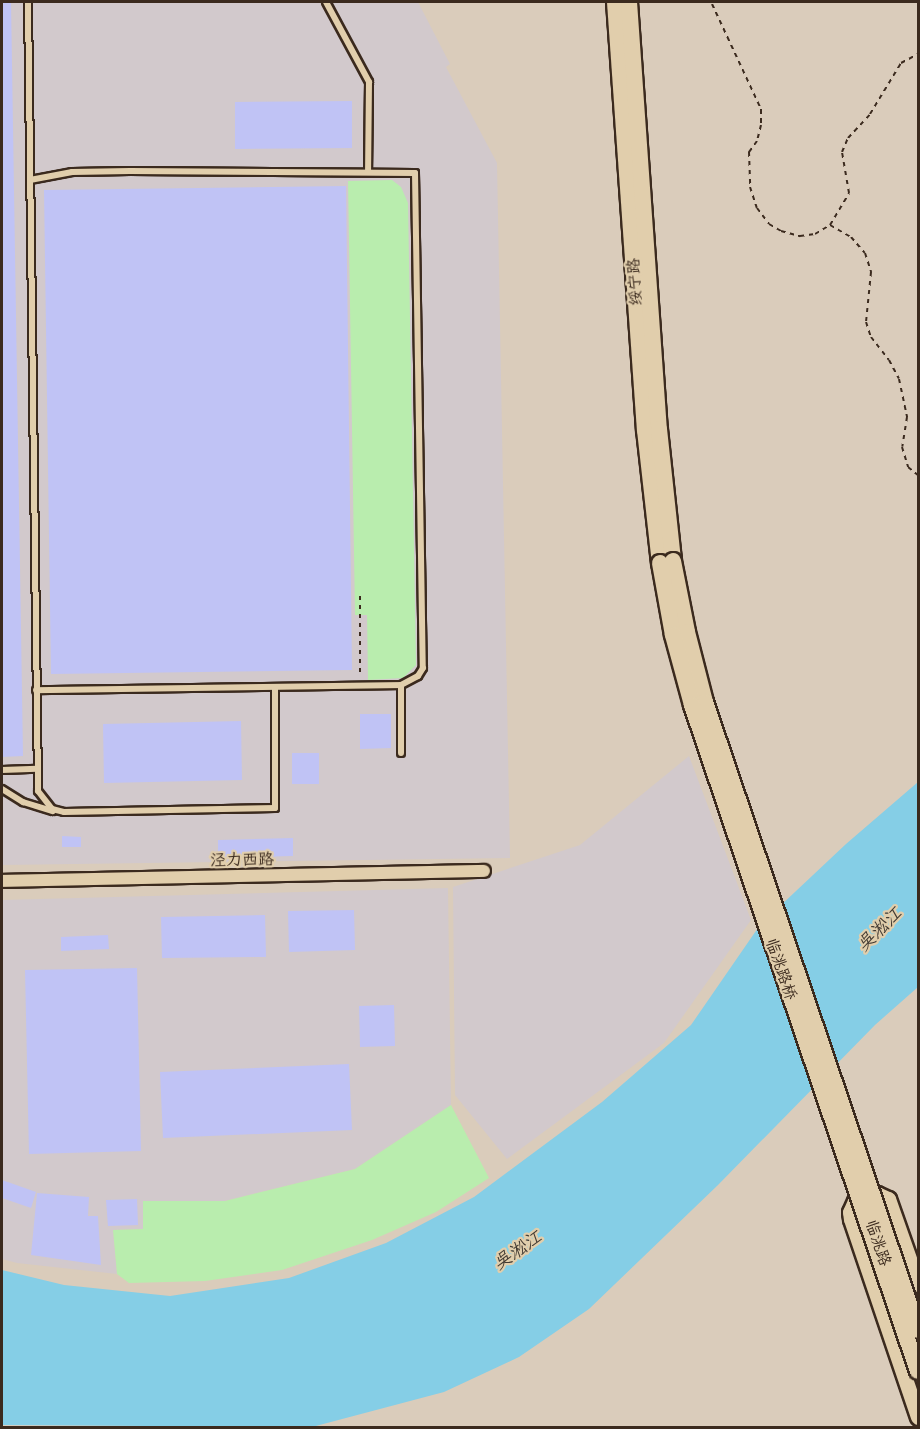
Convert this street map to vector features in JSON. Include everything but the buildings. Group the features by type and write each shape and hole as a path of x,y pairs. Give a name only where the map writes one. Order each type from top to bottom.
{"main road":[{"name":"绥宁路","path":"615,2 645,430 666,562"},
{"name":"绥宁路","path":"629,2 666,562"},
{"name":"临洮路桥","path":"666,562 713,728 918,1330"},
{"name":"临洮路桥","path":"666,562 673,635 692,705 918,1371"}],"street":[{"name":"泾力西路","path":"2,881 484,871"},
{"name":"临洮路","path":"918,1284 888,1199 877,1194 855,1201 850,1212 851,1219 918,1417"}],"lane":[{"path":"28,2 37,769 38,791 52,809 64,812"},
{"path":"326,2 369,82 368,172"},
{"path":"30,180 72,172 191,170 415,173 423,668 418,676 401,685 36,690"},
{"path":"401,685 401,753"},
{"path":"2,789 23,802 64,812 275,808 275,687"},
{"path":"2,770 37,769"}],"path":[{"path":"712,4 761,109 761,125 757,141 749,152 750,187 757,208 769,224 781,231 800,236 815,234 830,225 849,193 842,152 848,138 870,114 901,63 918,54"},
{"path":"830,225 851,237 865,253 871,272 866,322 870,338 888,360 899,379 907,417 902,447 908,467 918,475"},
{"path":"360,596 360,686"}],"shaded area":[{"path":"2,2 418,2 450,64 446,67 497,163 510,858 2,865"},
{"path":"689,756 751,920 664,1043 507,1159 455,1095 453,887 580,845"},
{"path":"448,888 451,1105 355,1169 225,1201 143,1201 143,1229 113,1230 117,1274 17,1263 2,1259 2,900"}],"green space":[{"path":"392,180 401,187 408,203 416,665 403,678 368,680 367,615 355,615 348,181"},
{"path":"451,1105 489,1178 436,1212 372,1240 282,1270 205,1281 129,1283 117,1274 113,1230 143,1229 143,1201 225,1201 355,1169"}],"water":[{"name":"吴淞江","path":"918,782 918,987 875,1025 718,1185 589,1309 519,1357 444,1392 312,1427 2,1425 2,1270 64,1285 170,1296 289,1278 386,1243 474,1197 602,1102 691,1025 760,925 846,844"}]}
